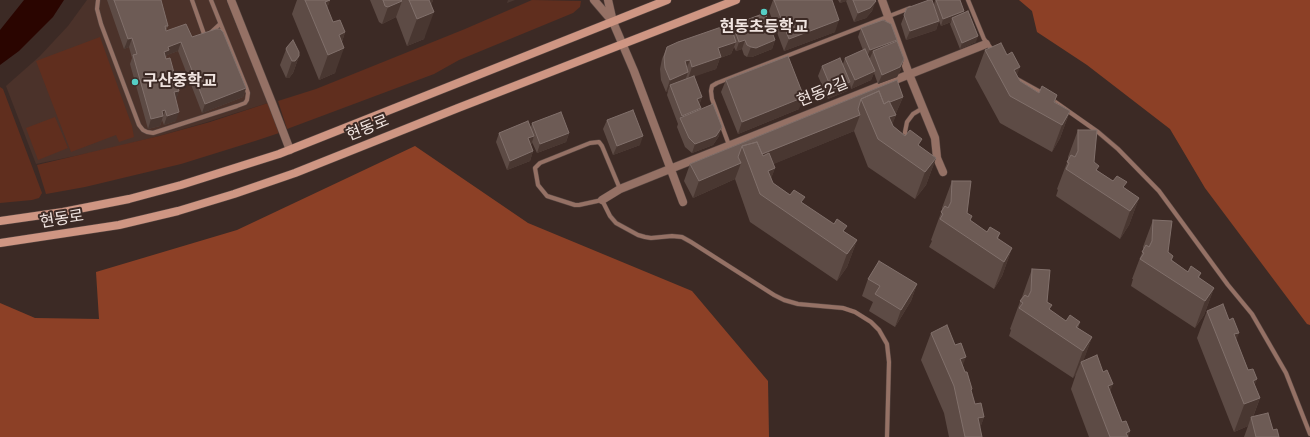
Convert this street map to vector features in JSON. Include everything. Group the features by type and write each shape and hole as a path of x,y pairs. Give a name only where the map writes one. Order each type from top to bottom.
{"main road":[{"name":"현동로","path":"0,221 63,212 130,199 181,185 290,150 668,0"},
{"name":"현동로","path":"0,243 119,225 178,211 295,174 458,108 736,0"}],"street":[{"path":"231,0 290,150"},
{"path":"594,0 613,22"},
{"path":"608,0 613,22 634,71 683,202"},
{"path":"882,0 909,74 935,138 934,158 943,172"},
{"name":"현동2길","path":"602,200 620,189 670,168 986,44"}],"lane":[{"path":"98,0 97,9 101,24 139,125 143,130 153,133 237,106 247,100 248,93 246,87 211,0"},
{"path":"192,0 204,34 207,36 220,24"},
{"path":"968,0 980,33 986,44 998,58"},
{"path":"729,145 712,99 710,91 712,86 918,5"},
{"path":"1011,74 1064,107 1098,132 1118,149 1159,191 1255,320 1286,373 1310,434"},
{"path":"906,144 904,132 907,122 913,114 923,108"},
{"name":"현동2길","path":"602,200 575,205 547,196 538,185 535,168 540,163 590,143 599,142 620,189"},
{"path":"602,200 610,216 616,223 638,235 651,238 672,236 682,237 784,300 812,306 844,308 855,312 871,322 879,330 887,344 890,362 887,437"}],"shaded area":[{"path":"24,0 64,0 53,17 19,51 0,65 0,30"},
{"name":"구산중학교","path":"87,0 226,0 268,103 159,136 104,150 36,164 6,86 40,56 68,26"},
{"path":"532,0 581,1 580,7 573,13 459,60 434,74 287,129 278,101 316,89 465,29"},
{"path":"1019,0 1310,0 1310,325 1307,324 1205,188 1170,129 1087,65 1037,32 1032,11"},
{"path":"100,37 132,126 134,137 119,142 116,135 71,152 36,61"},
{"path":"0,87 3,89 42,193 39,198 0,203"},
{"path":"268,103 279,133 181,164 85,187 46,194 37,165 159,136 210,122"},
{"path":"55,117 68,148 38,160 26,128"},
{"path":"415,146 528,223 692,291 768,381 769,437 0,437 0,303 35,318 99,319 96,272 237,230"}],"building":[{"path":"114,0 161,0 168,26 165,26 166,31 186,24 192,37 220,29 223,32 246,88 205,104 181,42 168,47 169,50 164,52 166,59 170,58 179,91 174,92 179,112 167,116 165,110 162,111 163,116 151,119 133,55 137,54 132,38 128,39"},
{"path":"305,0 330,0 325,2 333,22 340,20 345,32 339,35 344,48 328,55"},
{"path":"383,0 402,1 388,7 385,6"},
{"path":"409,0 429,0 434,12 417,19"},
{"path":"774,0 832,0 839,20 789,39"},
{"path":"853,0 876,1 870,8 858,13"},
{"path":"932,0 939,21 910,31 904,15 907,8"},
{"path":"936,0 960,0 964,11 943,19"},
{"path":"968,11 978,36 962,43 952,18"},
{"path":"765,13 775,40 756,48 747,45 745,40 739,42 733,25"},
{"path":"883,20 891,24 897,40 870,50 861,28"},
{"path":"730,24 736,42 718,48 721,57 692,67 690,60 685,61 688,72 670,80 665,68 664,57 667,47"},
{"path":"293,40 299,52 299,56 295,61 292,61 286,49"},
{"path":"897,41 904,59 900,67 882,75 873,51"},
{"path":"1001,43 1007,55 1012,52 1020,67 1014,70 1020,81 1039,93 1042,86 1057,95 1054,102 1070,111 1062,125 1010,96 985,50"},
{"path":"865,49 875,71 855,80 845,58"},
{"path":"788,56 804,97 742,122 726,80"},
{"path":"840,58 850,82 832,90 822,66"},
{"path":"694,76 702,97 697,99 701,108 682,116 670,85"},
{"path":"897,80 903,97 884,104 879,91 861,99 858,109 860,115 762,154 757,142 742,146 738,157 741,163 699,181 690,164"},
{"path":"879,91 884,104 889,101 896,115 889,117 893,126 905,136 910,130 922,139 918,145 936,158 925,172 878,139 861,99"},
{"path":"713,104 722,127 716,136 695,144 689,138 680,118"},
{"path":"633,110 643,136 617,146 607,120"},
{"path":"561,112 569,133 540,144 532,123"},
{"path":"528,121 534,136 528,138 533,151 510,161 499,133"},
{"path":"1078,130 1097,130 1094,162 1099,166 1096,170 1113,181 1117,176 1127,182 1123,187 1139,198 1130,211 1066,169 1069,163 1067,162 1071,155 1075,157 1078,151"},
{"path":"757,142 763,156 769,153 775,168 768,171 773,183 790,195 794,190 805,197 801,202 834,224 837,219 847,226 843,231 857,240 847,254 760,194 742,146"},
{"path":"952,181 971,181 967,213 972,216 970,220 987,232 990,227 1000,233 997,238 1012,248 1004,262 940,219 943,214 941,212 945,206 948,208 951,202"},
{"path":"1153,220 1172,221 1168,252 1173,256 1171,260 1188,272 1191,266 1201,273 1198,277 1214,288 1205,301 1140,259 1144,253 1142,252 1146,245 1149,247 1152,241"},
{"path":"879,261 917,284 901,310 875,294 880,286 868,279"},
{"path":"1032,269 1050,270 1047,302 1052,305 1049,309 1066,321 1070,315 1080,322 1076,327 1092,337 1083,351 1019,308 1023,303 1020,301 1025,295 1028,297 1031,291"},
{"path":"1223,304 1229,320 1233,318 1239,333 1234,334 1248,370 1253,369 1257,379 1253,381 1260,398 1244,404 1207,311"},
{"path":"947,325 955,345 961,343 966,357 960,359 965,372 967,372 975,404 981,403 984,417 978,418 982,437 965,437 954,386 931,333"},
{"path":"1097,355 1103,372 1107,370 1113,384 1108,386 1122,422 1126,421 1130,431 1126,433 1128,437 1110,437 1081,362"},
{"path":"1268,413 1273,430 1277,429 1279,437 1256,437 1251,417"}],"place":[{"name":"현동초등학교","path":"764,12"},
{"name":"구산중학교","path":"135,82"}]}
